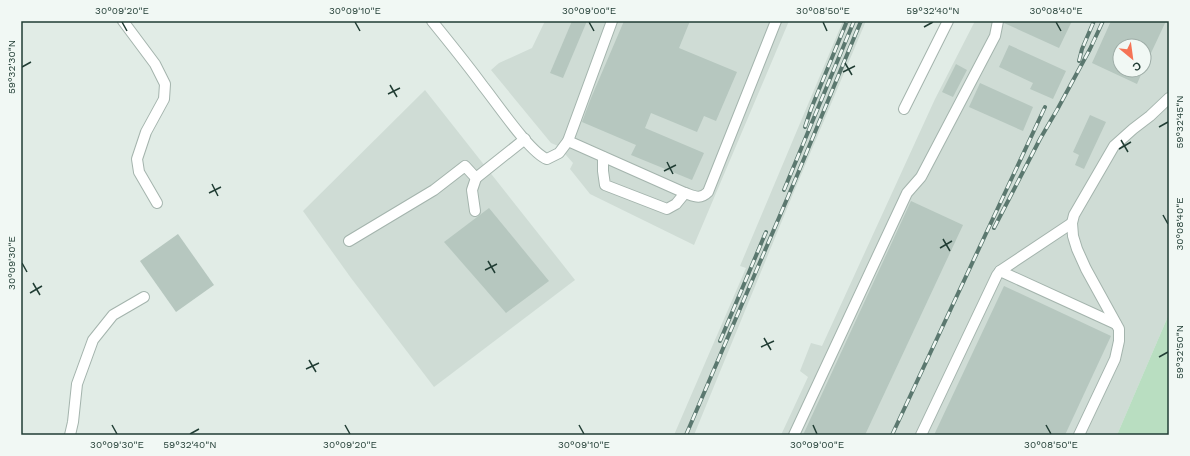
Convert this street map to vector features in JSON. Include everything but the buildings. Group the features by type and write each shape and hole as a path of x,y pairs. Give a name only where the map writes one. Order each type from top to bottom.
{"street":[{"path":"123,21 155,64 165,84 164,99 146,132 137,159 139,172 157,203"},
{"path":"432,21 483,84 524,140 542,157 547,159 558,153 568,141 612,21"},
{"path":"568,141 685,193 699,197 704,196 708,192 776,21"},
{"path":"904,109 948,21"},
{"path":"794,435 907,193 920,177 995,36 998,21"},
{"path":"1078,435 1115,359 1119,341 1119,329 1086,269 1073,236 1072,223 1074,215 1114,146 1169,98"},
{"path":"475,211 472,190 476,178 524,140"},
{"path":"603,157 602,171 604,185 667,209 676,204 685,193"},
{"path":"349,241 434,190 465,166 476,178"},
{"path":"921,435 1000,271 1072,223"},
{"path":"1000,271 1116,324"},
{"path":"70,435 73,422 77,384 93,340 113,315 144,296"}],"shaded area":[{"path":"545,21 789,21 694,245 590,194 570,169 573,163 558,146 551,143 491,70 499,63 532,48"},
{"path":"843,21 866,21 694,435 674,435 746,268 740,266"},
{"path":"975,21 1169,21 1169,314 1117,435 781,435 808,377 800,371 811,343 822,346 935,99"},
{"path":"425,90 575,280 434,387 351,278 303,211"}],"green space":[{"path":"1169,314 1169,435 1117,435"}],"railway":[{"path":"805,127 847,21"},
{"path":"784,190 854,21"},
{"path":"686,435 796,178 861,21"},
{"path":"1079,61 1082,49 1094,21"},
{"path":"994,228 1040,139 1090,49 1103,21"},
{"path":"892,435 1045,107"},
{"path":"720,341 766,232"}]}
